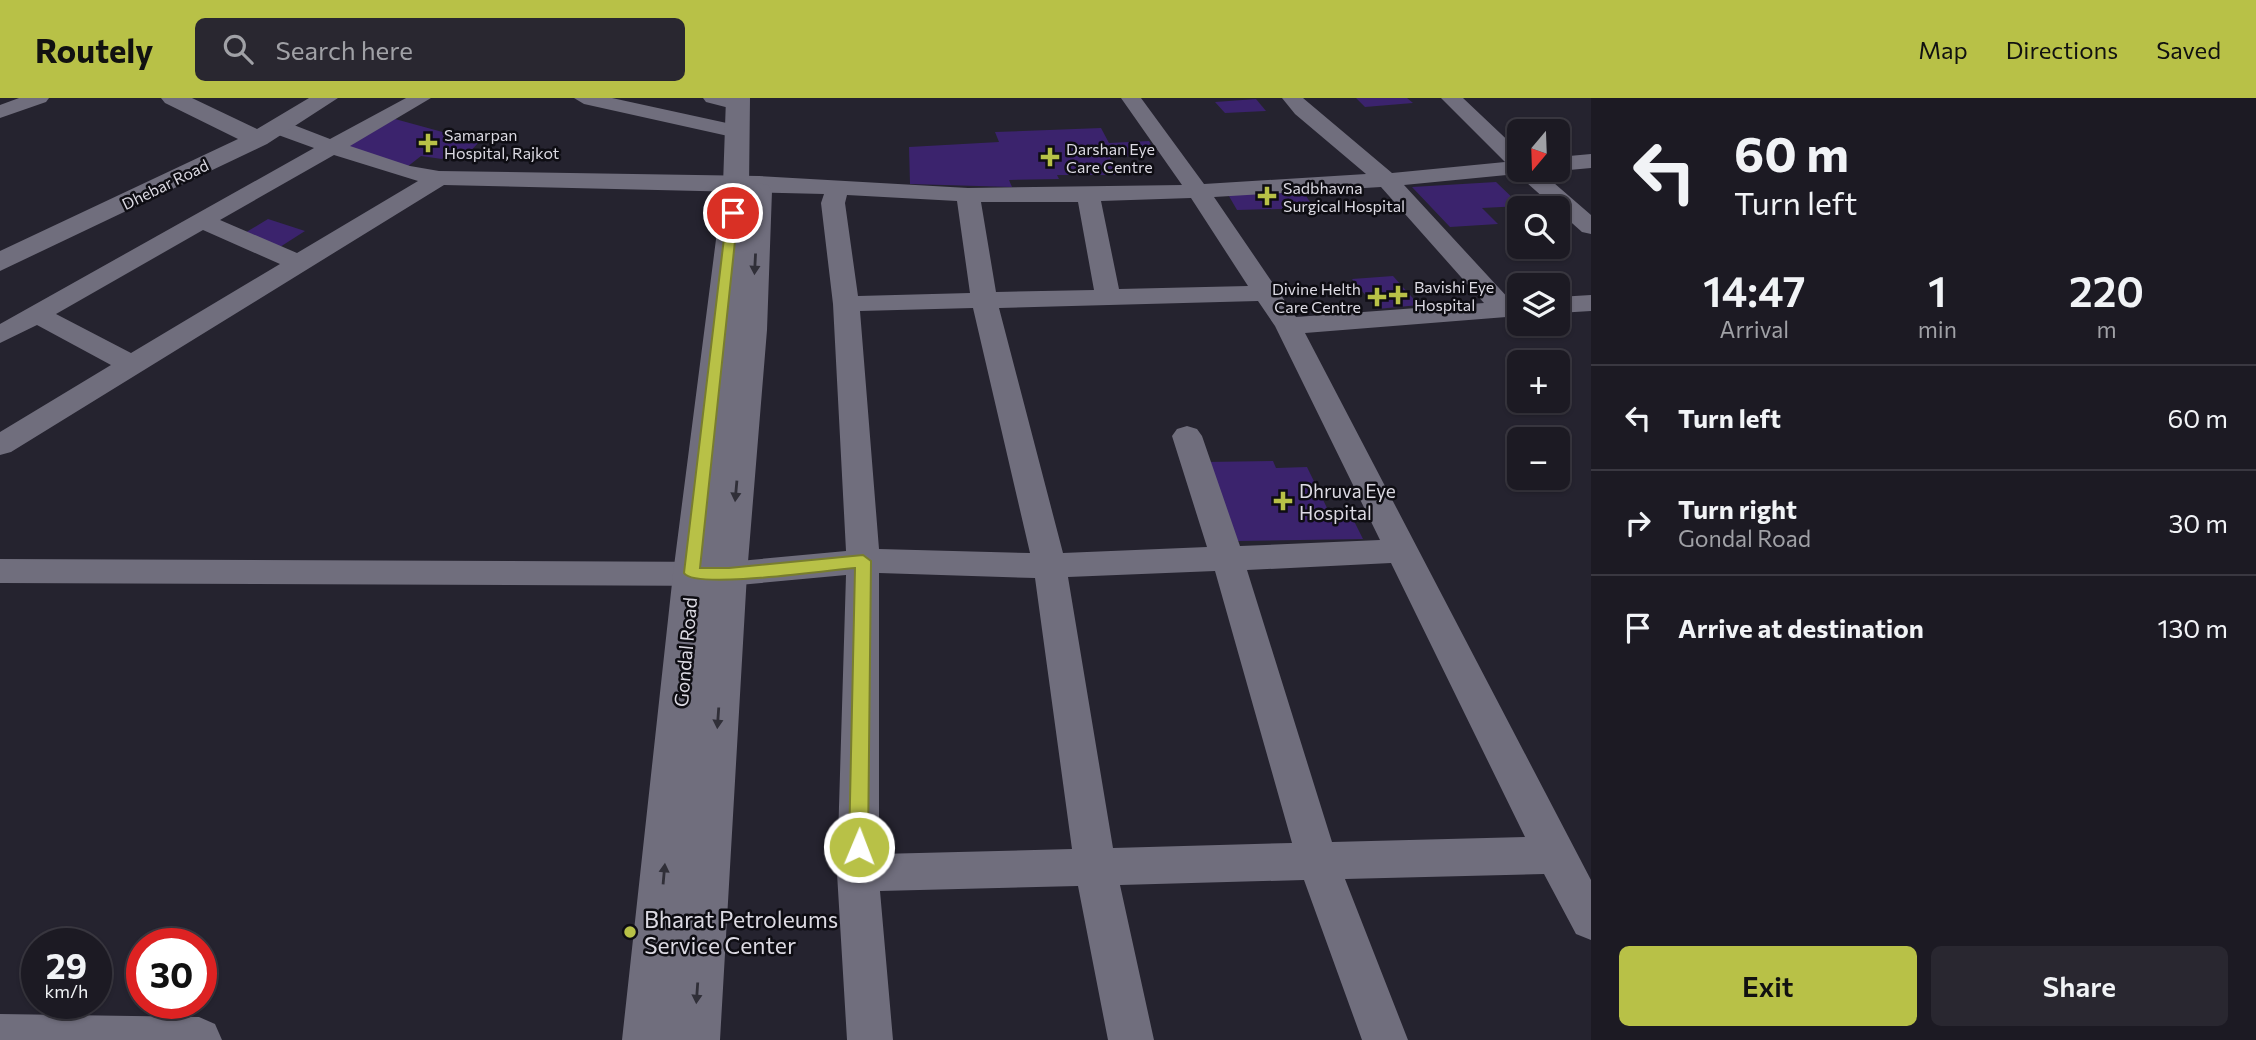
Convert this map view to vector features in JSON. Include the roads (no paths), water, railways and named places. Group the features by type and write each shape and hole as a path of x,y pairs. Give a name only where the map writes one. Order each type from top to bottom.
{"main road":[{"path":"173,98 268,133"},
{"name":"Dhebar Road","path":"0,262 268,133 326,98"},
{"name":"Gondal Road","path":"649,1040 710,574 751,330 747,184 737,106"},
{"name":"Gondal Road","path":"693,1040 710,574"}],"street":[{"path":"0,112 39,98"},
{"path":"0,335 38,316 200,220 422,98"},
{"path":"584,98 737,106"},
{"path":"1131,98 1198,191 1288,326 1404,551 1555,855 1591,920"},
{"path":"1292,98 1302,110 1387,180 1507,305"},
{"path":"1451,98 1507,153"},
{"path":"268,133 332,147 406,172 439,178 747,184 968,195 1198,191 1387,180 1507,166"},
{"path":"1570,163 1591,162"},
{"path":"0,445 439,178"},
{"path":"1540,182 1591,227"},
{"path":"836,187 833,202 846,304 863,561 858,873 870,1040"},
{"path":"968,195 984,301 1050,566 1095,866 1131,1040"},
{"path":"1088,195 1108,297"},
{"path":"200,220 301,264"},
{"path":"846,304 1265,293"},
{"path":"1570,304 1591,303"},
{"path":"1288,326 1507,309"},
{"path":"38,316 132,365"},
{"path":"1187,436 1228,559 1317,860 1385,1040"},
{"path":"0,571 710,574 863,561 1050,566 1404,551"},
{"path":"858,873 1555,855"},
{"path":"0,1037 199,1040"}],"place":[{"name":"Samarpan Hospital, Rajkot","path":"428,143"},
{"name":"Darshan Eye Care Centre","path":"1050,157"},
{"name":"Sadbhavna Surgical Hospital","path":"1267,196"},
{"name":"Bavishi Eye Hospital","path":"1398,295"},
{"name":"Divine Helth Care Centre","path":"1377,297"},
{"name":"Dhruva Eye Hospital","path":"1283,501"},
{"name":"Bharat Petroleums Service Center","path":"630,932"}]}
